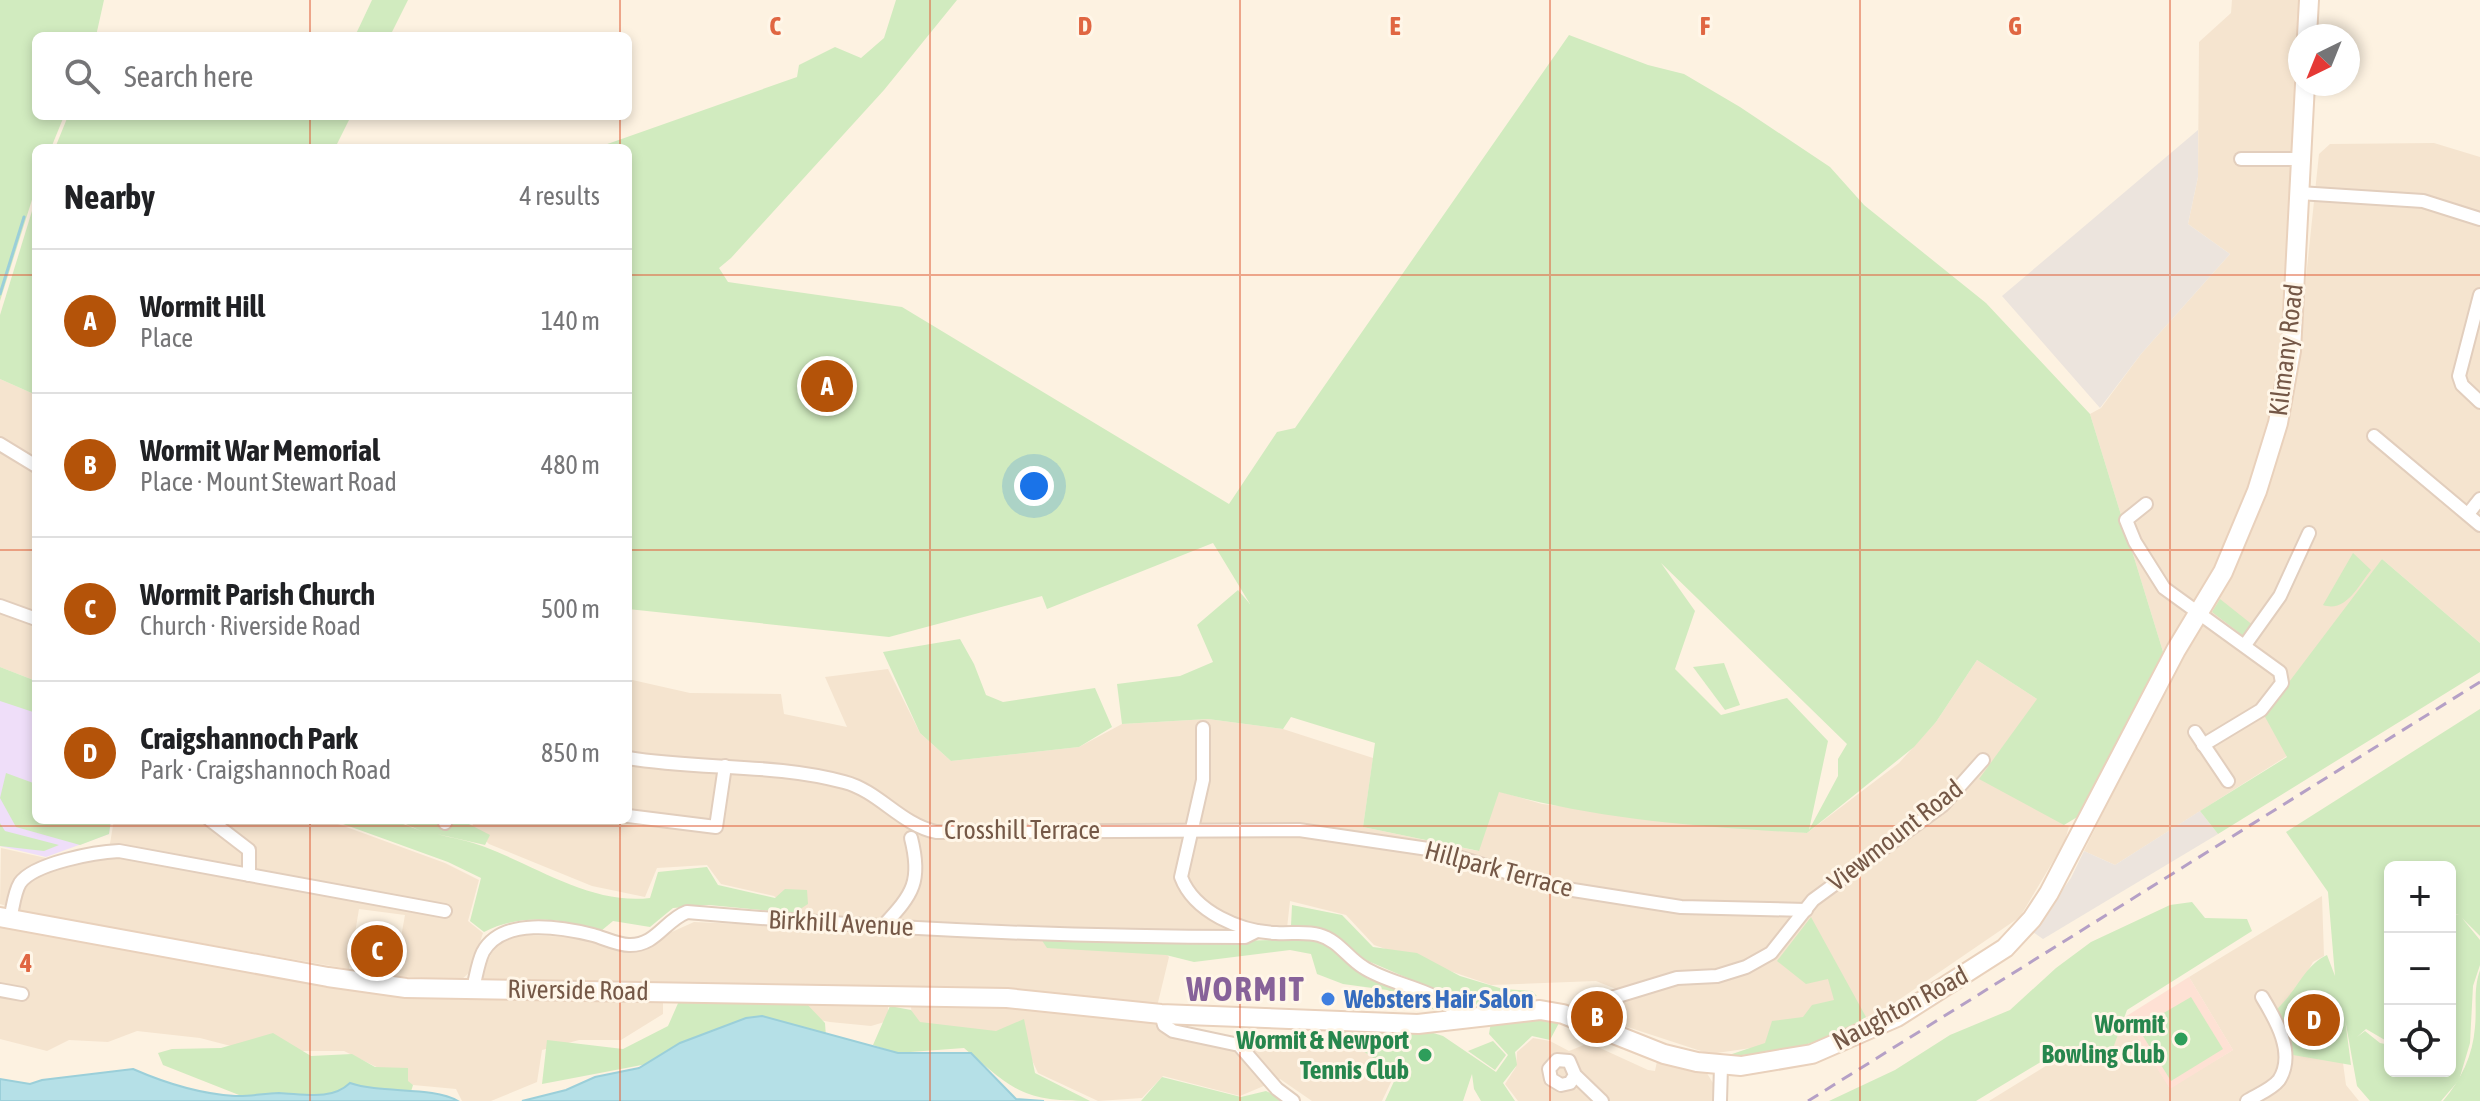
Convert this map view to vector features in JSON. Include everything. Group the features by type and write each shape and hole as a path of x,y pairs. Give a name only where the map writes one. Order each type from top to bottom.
{"main road":[{"path":"2308,24 2309,0"},
{"name":"Kilmany Road","path":"2202,607 2242,529 2278,423 2291,351 2304,96"},
{"name":"Naughton Road","path":"1161,1014 1418,1024 1540,1010 1582,1021 1664,1054 1721,1066 1787,1060 1836,1045 1897,1017 2005,948 2032,919 2049,893 2202,607"},
{"name":"Riverside Road","path":"5,918 328,977 406,988 1007,998 1161,1014"}],"street":[{"path":"2241,159 2301,159"},
{"path":"2299,193 2423,201 2480,219"},
{"path":"2480,295 2473,348 2459,381 2480,402"},
{"path":"2374,436 2480,525"},
{"path":"0,444 32,464"},
{"path":"2468,514 2480,499"},
{"path":"2146,504 2126,520 2135,542 2164,588 2202,607 2280,672 2282,683 2261,710 2203,745"},
{"path":"2245,645 2280,596 2309,533"},
{"path":"0,606 32,618"},
{"path":"1203,728 1203,780 1182,861 1185,888 1195,902 1210,912 1257,931 1323,936 1362,967 1412,986 1449,1006 1454,1018"},
{"path":"2195,732 2228,781"},
{"name":"Crosshill Terrace","path":"632,758 725,766 845,782 875,796 918,828 936,832 1192,831"},
{"name":"Viewmount Road","path":"1582,1021 1608,999 1677,978 1717,976 1746,967 1771,953 1823,892 1943,805 1983,760"},
{"path":"632,816 716,827 725,766"},
{"path":"215,824 249,850 249,875"},
{"name":"Hillpark Terrace","path":"1192,831 1299,830 1343,835 1435,850 1554,887 1681,907 1806,910"},
{"path":"884,925 902,906 916,879 918,862 911,838"},
{"path":"5,918 26,875 91,852 119,851 445,911"},
{"path":"329,889 332,875"},
{"name":"Birkhill Avenue","path":"473,988 483,953 493,939 507,932 542,927 569,930 627,945 654,939 677,916 687,912 1129,937 1245,937 1257,931"},
{"path":"0,990 22,994"},
{"path":"2247,1101 2278,1082 2286,1064 2279,1025 2262,997"},
{"path":"1161,1014 1164,1025 1173,1031 1239,1045 1277,1089 1293,1101"},
{"path":"1720,1101 1721,1066"},
{"path":"1575,1075 1602,1101"}],"shaded area":[{"path":"2232,0 2301,0 2300,24 2288,24 2288,96 2297,96 2283,366 2253,488 2224,553 2164,655 2090,414 2101,408 2141,354 2230,254 2188,224 2198,177 2199,42 2231,13"},
{"path":"2198,130 2198,177 2188,224 2230,254 2141,354 2100,408 2002,296"},
{"path":"2434,143 2480,157 2480,643 2382,559 2287,756 2115,865 2084,851 2184,650 2227,585 2260,510 2295,382 2319,154 2330,144"},
{"path":"0,379 32,393 32,679 0,667"},
{"path":"1977,660 2037,699 2064,825 2069,826 2065,841 2020,917 1884,1010 1813,1039 1710,1054 1597,1017 1621,991 1596,981 1491,985 1374,945 1346,915 1290,901 1287,928 1199,932 796,916 774,896 721,884 707,865 657,868 645,897 592,886 489,844 472,828 473,824 632,824 632,680 690,693 781,694 784,714 847,727 825,677 888,669 920,733 951,761 1079,747 1122,724 1208,719 1283,729 1373,758 1363,827 1478,851 1498,791 1542,804 1807,833 1899,763 1936,722"},
{"path":"0,694 32,706 32,824 110,824 109,834 46,857 0,846"},
{"path":"2200,811 2218,834 2043,939 2033,932 2071,878 2084,851 2115,865"},
{"path":"113,824 338,824 445,863 479,880 468,921 483,933 470,972 461,980 394,976 405,915 359,909 349,969 33,914 0,904 1,848 46,858 100,858 108,855"},
{"path":"2322,896 2324,956 2313,962 2297,990 2277,1009 2290,1030 2322,1059 2343,1063 2346,1085 2359,1101 1989,1101 2125,1017 2170,1088 2233,1050 2189,977"},
{"path":"0,921 306,980 463,1000 480,996 483,971 496,944 522,935 571,937 642,951 665,935 694,922 1155,942 1169,957 1154,1019 1168,1035 1247,1046 1251,1035 1291,1040 1324,1052 1338,1026 1402,1059 1382,1101 1312,1101 1280,1079 1240,1096 1163,1076 1142,1098 1098,1101 1038,1073 1017,1028 999,1041 912,1025 911,1005 888,1003 888,1021 871,1026 830,1022 814,1019 801,1001 799,984 663,982 663,1014 621,1040 579,1040 542,1050 537,1082 491,1101 462,1101 456,1089 413,1085 344,1051 250,1051 200,1038 137,1031 108,1042 69,1040 47,1051 0,1039"},
{"path":"2189,977 2233,1050 2170,1089 2125,1017"},
{"path":"1533,1038 1550,1041 1569,1051 1589,1043 1648,1070 1655,1071 1657,1061 1705,1070 1716,1088 1713,1101 1518,1101 1505,1084 1516,1067 1517,1052"}],"green space":[{"path":"0,0 104,0 97,32 32,32 32,120 62,120 53,144 32,144 32,200 0,301"},
{"path":"372,0 408,0 392,32 357,32"},
{"path":"896,0 957,0 884,90 719,268 728,282 902,307 1229,504 1277,432 1295,428 1569,35 1648,65 1684,74 1740,107 1830,167 1864,205 1986,303 2090,414 2164,655 2084,813 2064,825 1979,779 2037,699 1977,660 1936,722 1914,747 1807,833 1613,816 1499,792 1479,851 1363,827 1375,743 1291,717 1283,729 1208,719 1122,724 1117,684 1180,676 1213,662 1197,625 1238,590 1250,604 1213,543 1047,609 1042,596 889,637 632,609 632,144 607,144 797,77 799,65 835,47 861,58 884,38","holes":["1661,563 1847,744 1838,759 1838,776 1809,830 1828,741 1787,698 1721,715 1675,669 1695,611"]},
{"path":"66,120 349,120 337,144 57,144"},
{"path":"32,211 32,393 0,379 0,315"},
{"path":"2353,553 2371,570 2345,602 2323,605"},
{"path":"2382,559 2480,643 2480,672 2218,834 2200,811 2287,757 2264,715"},
{"path":"2220,599 2254,626 2246,638 2212,612"},
{"path":"960,639 986,695 1003,702 1095,688 1112,727 1079,747 951,761 920,733 883,652"},
{"path":"1724,663 1740,705 1725,710 1693,667"},
{"path":"0,667 32,679 32,712 0,701"},
{"path":"2480,709 2480,936 2462,918 2480,940 2480,965 2473,986 2470,1043 2459,1080 2441,1101 2370,1101 2357,1086 2345,1019 2351,1065 2293,1055 2290,1030 2277,1009 2306,972 2327,955 2335,976 2328,892 2286,832"},
{"path":"6,773 32,783 32,824 110,824 109,834 80,845 16,827 0,798"},
{"path":"0,823 5,831 59,845 44,851 0,846"},
{"path":"343,824 403,824 421,831 406,824 443,824 446,827 450,824 469,824 490,835 485,845 437,834 479,845 566,883 607,896 650,898 658,872 707,867 718,885 775,898 785,889 807,890 808,904 794,913 709,905 673,908 650,927 613,921 601,931 571,923 527,920 484,932 470,921 481,878 448,862"},
{"path":"2192,902 2205,918 2247,919 2252,931 2127,1010 2112,1051 2084,1060 2054,1054 1976,1101 1829,1101 1895,1070 1950,1035 2010,1010 2056,968 2091,942 2170,905"},
{"path":"1292,905 1342,915 1373,947 1417,953 1460,976 1503,989 1532,991 1537,996 1479,1005 1463,1002 1361,958 1323,928 1291,926"},
{"path":"1811,917 1866,1017 1830,1036 1798,1047 1723,1057 1765,1043 1772,1021 1803,1017 1812,1005 1834,1000 1828,979 1806,984 1777,961"},
{"path":"1039,936 1202,942 1312,939 1326,945 1368,979 1402,989 1437,1006 1437,1011 1387,990 1343,984 1317,974 1311,954 1290,950 1194,962 1166,955 1047,948"},
{"path":"2480,970 2480,1101 2443,1101 2461,1076 2472,1047"},
{"name":"Wormit Bowling Club","path":"2191,997 2223,1049 2171,1081 2138,1028"},
{"path":"802,999 825,1023 826,1037 692,1043 647,1064 542,1084 547,1040 623,1049 668,1026 679,1001"},
{"path":"890,1006 911,1010 920,1022 996,1031 1024,1019 1035,1073 1090,1101 1048,1099 1020,1090 964,1048 897,1053 873,1045"},
{"path":"1536,1015 1560,1021 1550,1040 1532,1036 1515,1052 1517,1065 1503,1083 1515,1101 1481,1101 1474,1089 1472,1074 1463,1101 1385,1101 1402,1064 1393,1071 1363,1051 1331,1043 1337,1029 1427,1031 1443,1036 1496,1072 1508,1055 1489,1034 1491,1022"},
{"path":"273,1033 311,1056 352,1054 375,1067 408,1068 408,1081 413,1085 410,1095 239,1095 163,1065 158,1053 172,1049 221,1048"},
{"path":"1493,1041 1506,1055 1495,1070 1468,1051"},
{"path":"1162,1077 1241,1097 1266,1091 1288,1101 1141,1101"}],"water":[{"path":"762,1016 898,1053 971,1053 1016,1099 1044,1101 522,1101 566,1090 595,1077 639,1068 680,1043 746,1018"},
{"path":"133,1069 183,1087 222,1095 326,1094 343,1089 350,1083 435,1093 458,1101 0,1101 0,1079 30,1084"}],"waterway":[{"path":"0,294 24,217"}],"railway":[{"path":"1808,1101 2480,682"}],"place":[{"name":"Wormit Hill","path":"827,386"},
{"name":"Wormit Parish Church","path":"377,951"},
{"name":"Websters Hair Salon","path":"1328,999"},
{"name":"Wormit War Memorial","path":"1597,1017"},
{"name":"Craigshannoch Park","path":"2314,1020"},
{"name":"Wormit Bowling Club","path":"2181,1039"},
{"name":"Wormit & Newport Tennis Club","path":"1425,1055"}],"district":[{"name":"WORMIT","path":"1246,989"}]}
